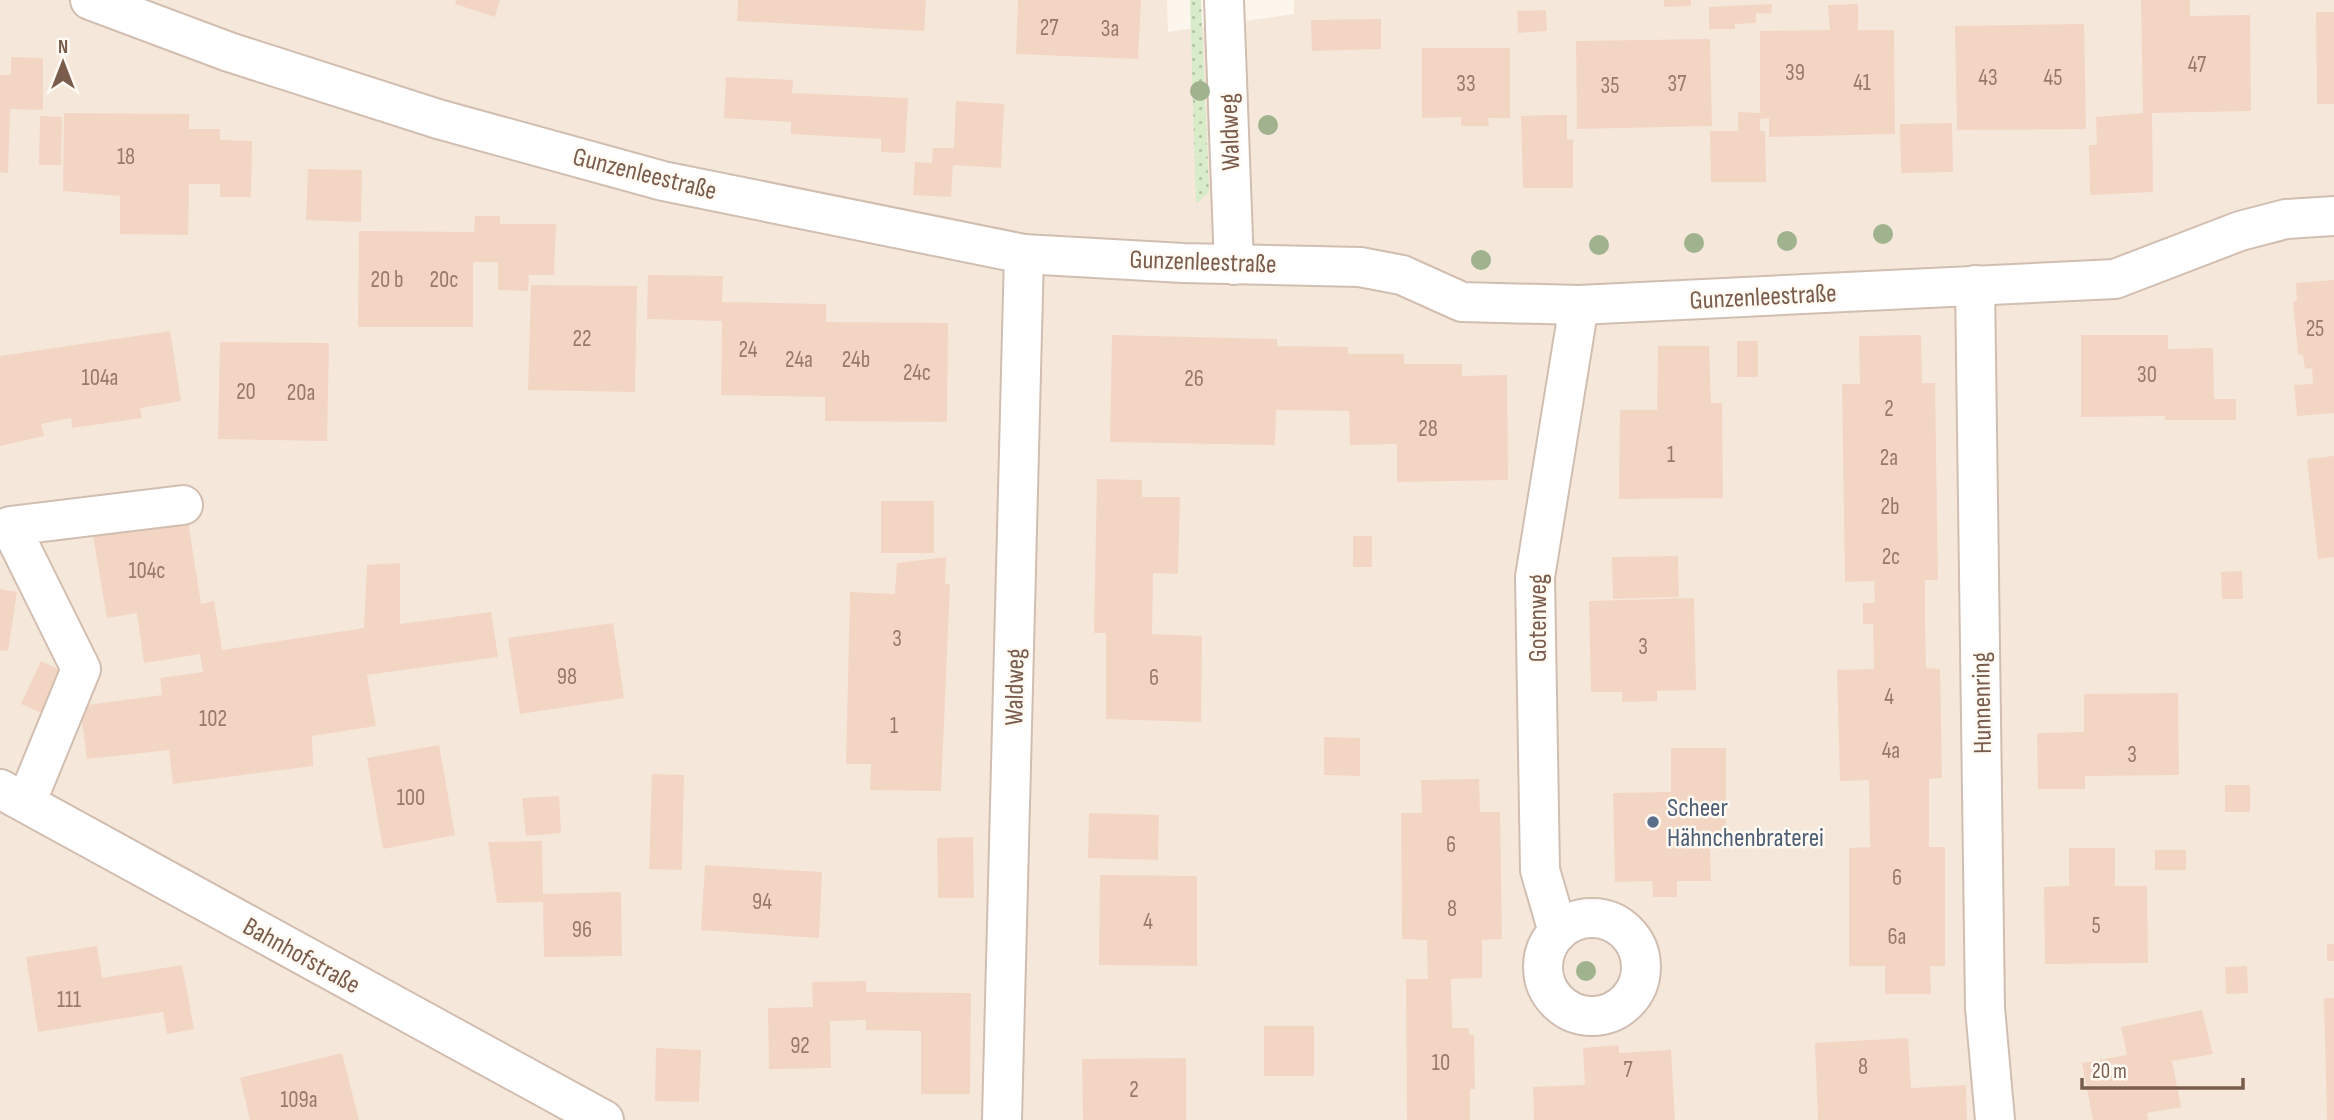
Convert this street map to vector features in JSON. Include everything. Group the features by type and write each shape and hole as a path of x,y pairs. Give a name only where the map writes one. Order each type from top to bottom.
{"street":[{"name":"Gunzenleestraße","path":"90,0 229,52 438,119 650,177 1024,254 1234,265 1360,267 1402,275 1462,302 1578,305 2115,279 2240,231 2286,219 2334,216"},
{"name":"Waldweg","path":"1224,0 1234,265"},
{"name":"Waldweg","path":"1002,1120 1024,254"},
{"name":"Hunnenring","path":"1975,285 1985,1008 1995,1120"},
{"name":"Gotenweg","path":"1558,932 1540,870 1535,577 1578,305"},
{"path":"13,796 81,669 10,526 183,505"},
{"name":"Bahnhofstraße","path":"13,796 604,1120"}],"shaded area":[{"path":"0,0 1167,0 1168,32 1294,14 1294,0 2334,0 2334,1120 0,1120"}],"green space":[{"path":"1190,0 1201,0 1209,192 1196,204"}],"building":[{"path":"456,0 500,0 495,17 455,4"},
{"path":"738,0 926,0 924,31 737,21"},
{"path":"1018,0 1141,0 1138,59 1016,54"},
{"path":"1664,0 1691,0 1691,6 1664,7"},
{"path":"2141,0 2190,0 2190,16 2250,15 2251,111 2152,113 2153,192 2090,195 2089,145 2097,145 2096,117 2143,113"},
{"path":"1772,4 1771,14 1756,13 1756,23 1735,24 1735,29 1709,29 1709,7"},
{"path":"1858,4 1858,30 1894,30 1895,134 1769,137 1769,118 1760,119 1760,131 1765,131 1766,182 1711,182 1710,131 1738,131 1738,112 1760,113 1760,31 1830,30 1828,5"},
{"path":"1546,10 1547,31 1518,33 1517,11"},
{"path":"2316,12 2334,12 2334,104 2317,104"},
{"path":"1381,19 1381,49 1312,51 1311,20"},
{"path":"2084,24 2086,129 1957,130 1955,26"},
{"path":"1710,39 1712,126 1577,129 1576,41"},
{"path":"1422,48 1510,48 1510,118 1488,118 1489,126 1461,126 1461,117 1422,118"},
{"path":"11,57 43,58 43,110 10,109 8,173 0,172 0,75 11,75"},
{"path":"726,77 793,80 792,93 908,98 905,153 881,152 881,139 791,134 791,122 724,118"},
{"path":"956,101 1004,104 1001,168 953,165 951,197 913,195 915,162 932,163 933,148 954,148"},
{"path":"64,113 189,114 189,129 220,129 220,140 252,141 251,197 220,197 220,184 189,184 188,235 120,234 120,196 63,191"},
{"path":"1567,115 1567,140 1573,139 1573,188 1523,188 1521,116"},
{"path":"40,116 62,117 61,165 39,165"},
{"path":"1952,123 1953,172 1901,173 1900,124"},
{"path":"308,169 362,170 361,222 306,220"},
{"path":"475,216 500,216 500,224 556,224 554,275 529,275 528,291 498,290 498,262 473,262 473,327 358,327 359,231 474,232"},
{"path":"648,275 723,276 722,302 826,304 826,322 948,323 947,422 825,421 825,397 721,395 722,321 647,319"},
{"path":"2334,280 2334,413 2297,416 2294,385 2313,384 2312,368 2305,369 2303,355 2298,354 2293,302 2297,301 2296,283"},
{"path":"531,285 637,286 635,392 528,390"},
{"path":"170,331 181,401 140,408 142,418 72,428 71,418 41,424 44,436 0,446 0,356"},
{"path":"1112,335 1277,339 1277,346 1348,347 1348,354 1404,354 1404,364 1462,364 1462,376 1507,375 1508,480 1397,482 1397,444 1350,445 1349,411 1276,410 1275,445 1110,442"},
{"path":"1921,335 1922,383 1935,383 1938,580 1925,580 1925,624 1926,668 1940,669 1942,778 1929,779 1929,847 1945,847 1945,966 1930,966 1931,994 1885,994 1885,966 1849,966 1849,848 1870,847 1869,780 1840,781 1837,670 1874,669 1873,624 1863,624 1863,603 1875,603 1874,581 1845,582 1842,384 1860,384 1859,336"},
{"path":"2081,335 2168,335 2168,349 2213,348 2214,399 2236,399 2236,420 2165,420 2165,416 2081,417"},
{"path":"1737,341 1758,341 1758,377 1737,377"},
{"path":"220,342 329,343 327,441 218,439"},
{"path":"1658,346 1709,346 1711,403 1722,403 1723,498 1619,499 1620,410 1657,410"},
{"path":"2334,456 2334,557 2318,559 2307,459"},
{"path":"1097,479 1142,480 1142,497 1180,497 1178,574 1153,573 1152,634 1202,636 1201,722 1106,719 1106,633 1094,633"},
{"path":"881,501 934,501 934,553 881,553"},
{"path":"188,521 201,604 214,601 222,650 364,628 367,565 400,563 400,624 491,612 498,657 367,675 376,726 312,736 313,766 173,784 169,750 87,759 80,706 162,695 160,678 203,672 200,654 144,663 137,613 107,618 93,536"},
{"path":"1353,536 1372,536 1372,567 1353,567"},
{"path":"1678,556 1679,597 1613,599 1612,557"},
{"path":"946,557 945,584 950,584 941,791 870,790 871,764 846,764 850,592 895,594 897,563"},
{"path":"2242,571 2243,599 2222,599 2221,572"},
{"path":"0,589 17,592 8,651 0,650"},
{"path":"1694,598 1696,690 1657,691 1657,701 1622,702 1622,692 1591,692 1589,601"},
{"path":"613,623 624,698 520,714 508,638"},
{"path":"41,661 64,672 44,714 21,704"},
{"path":"2178,693 2179,775 2085,776 2085,789 2038,789 2037,733 2084,732 2084,694"},
{"path":"1324,737 1360,738 1360,776 1324,775"},
{"path":"439,745 455,835 383,849 367,758"},
{"path":"1671,748 1726,748 1726,845 1710,846 1711,881 1677,881 1677,897 1653,897 1652,881 1615,882 1613,793 1671,792"},
{"path":"652,774 684,775 682,870 649,869"},
{"path":"1479,779 1480,812 1500,812 1502,939 1482,940 1482,978 1451,979 1452,1028 1469,1028 1469,1035 1474,1035 1475,1089 1470,1089 1470,1120 1407,1120 1406,979 1428,979 1427,940 1402,939 1401,813 1422,813 1421,780"},
{"path":"2225,785 2250,785 2250,812 2225,812"},
{"path":"559,796 561,833 526,836 522,798"},
{"path":"1089,813 1159,815 1158,860 1088,858"},
{"path":"973,837 974,898 938,898 937,838"},
{"path":"542,841 543,894 621,892 622,956 544,957 543,902 497,903 488,842"},
{"path":"2069,848 2115,848 2115,886 2147,886 2148,963 2045,964 2044,887 2069,886"},
{"path":"2155,850 2186,850 2186,870 2155,870"},
{"path":"705,865 822,872 819,938 701,930"},
{"path":"1100,875 1197,876 1197,966 1099,965"},
{"path":"2327,944 2334,944 2334,961 2327,961"},
{"path":"97,946 102,978 182,965 194,1029 167,1034 163,1012 38,1032 26,957"},
{"path":"2247,966 2248,993 2226,994 2225,967"},
{"path":"866,981 866,992 971,993 970,1094 921,1094 921,1031 866,1030 866,1020 830,1021 831,1068 769,1069 768,1008 813,1007 812,982"},
{"path":"2324,998 2334,998 2334,1120 2327,1120"},
{"path":"2202,1010 2213,1054 2172,1061 2181,1107 2147,1113 2148,1120 2093,1120 2082,1063 2127,1055 2121,1027"},
{"path":"1264,1026 1314,1026 1314,1076 1264,1076"},
{"path":"1908,1038 1911,1088 1966,1085 1967,1120 1818,1120 1815,1043"},
{"path":"1619,1045 1619,1053 1671,1050 1675,1120 1534,1120 1533,1087 1585,1085 1583,1048"},
{"path":"656,1048 701,1050 699,1102 655,1101"},
{"path":"342,1053 359,1120 250,1120 240,1078"},
{"path":"1186,1058 1186,1120 1083,1120 1082,1059"}],"place":[{"name":"Scheer Hähnchenbraterei","path":"1653,822"}]}
